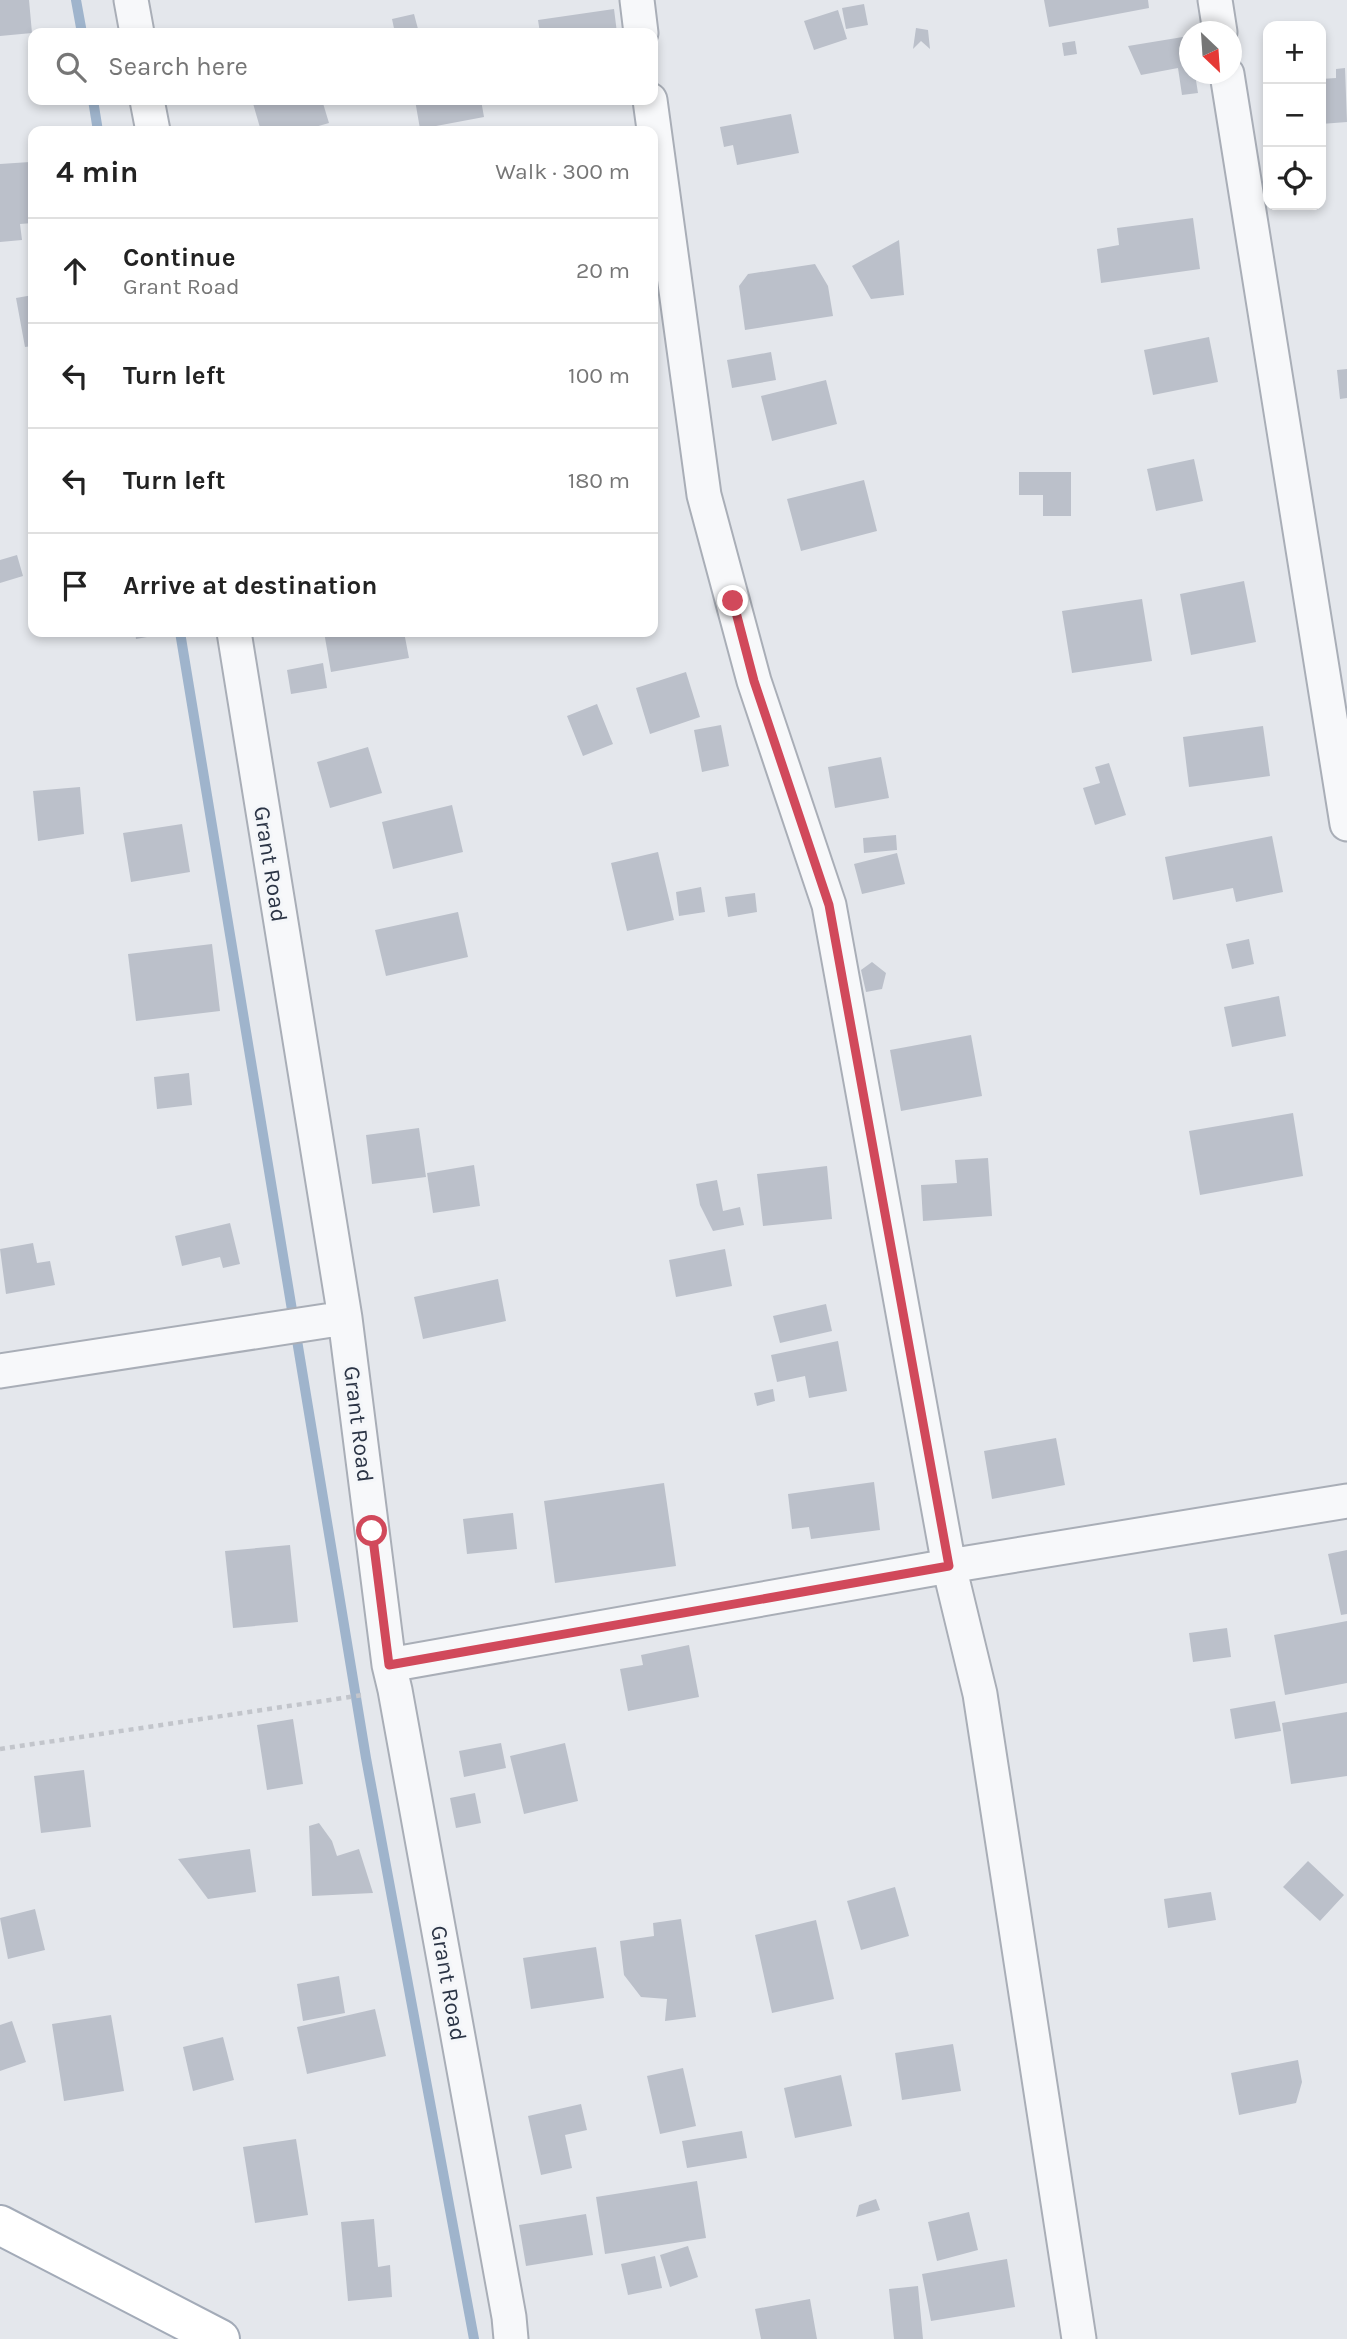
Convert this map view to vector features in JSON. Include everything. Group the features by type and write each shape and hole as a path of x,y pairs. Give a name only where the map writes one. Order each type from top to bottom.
{"main road":[{"path":"0,2225 220,2339"}],"street":[{"path":"131,0 136,28"},
{"path":"637,0 640,28"},
{"path":"1215,0 1218,21"},
{"path":"1229,84 1347,824"},
{"path":"148,105 151,126"},
{"path":"651,105 654,126"},
{"path":"658,157 705,495 754,681 829,905 949,1566 980,1694 1079,2339"},
{"name":"Grant Road","path":"235,637 345,1318 392,1677 511,2339"},
{"path":"0,1371 345,1318"},
{"path":"392,1677 949,1566 1347,1501"}],"path":[{"path":"0,1749 392,1677"}],"building":[{"path":"0,0 29,0 32,28 28,28 28,33 0,36"},
{"path":"1044,0 1148,0 1149,8 1049,27"},
{"path":"864,4 868,25 846,29 842,8"},
{"path":"614,9 616,28 539,28 538,20"},
{"path":"838,10 847,39 814,50 804,21"},
{"path":"414,14 418,28 394,28 392,19"},
{"path":"916,28 928,30 930,49 921,41 913,49"},
{"path":"1179,38 1179,75 1178,68 1141,75 1128,46"},
{"path":"1075,41 1077,54 1064,56 1062,43"},
{"path":"1345,68 1347,122 1326,124 1326,79 1336,78 1336,69"},
{"path":"1180,84 1197,84 1198,93 1182,95"},
{"path":"253,105 324,105 329,123 318,126 260,126"},
{"path":"416,105 482,105 484,117 436,126 419,126"},
{"path":"791,114 799,153 737,165 733,145 724,147 720,127"},
{"path":"28,162 28,223 20,224 22,240 0,242 0,164"},
{"path":"1193,218 1200,269 1101,283 1097,249 1119,245 1117,228"},
{"path":"899,240 904,295 871,299 852,266"},
{"path":"815,264 828,286 833,316 745,330 739,286 748,274"},
{"path":"28,296 28,347 25,347 16,298"},
{"path":"1209,337 1218,382 1153,395 1144,350"},
{"path":"771,352 776,380 732,388 727,360"},
{"path":"1347,369 1347,398 1340,399 1337,370"},
{"path":"826,380 837,424 772,441 761,396"},
{"path":"1194,459 1203,501 1156,511 1147,469"},
{"path":"1019,472 1071,472 1071,516 1043,516 1043,495 1019,495"},
{"path":"864,480 877,531 801,551 787,499"},
{"path":"17,555 23,576 0,583 0,560"},
{"path":"1244,581 1256,642 1191,655 1180,594"},
{"path":"1142,599 1152,661 1072,673 1062,611"},
{"path":"325,637 405,637 409,658 331,672"},
{"path":"323,663 327,688 291,694 287,670"},
{"path":"686,672 700,717 650,734 636,688"},
{"path":"597,704 613,744 583,756 567,716"},
{"path":"721,725 729,766 702,772 694,730"},
{"path":"1263,726 1270,776 1189,787 1183,737"},
{"path":"368,747 382,793 330,808 317,762"},
{"path":"881,757 889,798 835,808 828,767"},
{"path":"1109,763 1126,815 1095,825 1083,788 1100,783 1095,767"},
{"path":"80,787 84,834 38,841 33,791"},
{"path":"452,805 463,852 393,869 382,822"},
{"path":"182,824 190,872 131,882 123,833"},
{"path":"896,835 897,850 864,853 863,838"},
{"path":"1272,836 1283,892 1236,902 1233,888 1173,900 1165,857"},
{"path":"658,852 674,920 627,931 611,863"},
{"path":"897,853 905,884 862,894 854,864"},
{"path":"701,887 705,912 679,916 676,892"},
{"path":"755,893 757,912 728,917 725,897"},
{"path":"458,912 468,957 386,976 375,930"},
{"path":"1249,939 1254,964 1232,969 1226,944"},
{"path":"212,944 220,1011 136,1021 128,954"},
{"path":"872,962 886,973 882,989 866,992 861,970"},
{"path":"1279,996 1286,1036 1232,1047 1224,1007"},
{"path":"971,1035 982,1096 901,1111 890,1050"},
{"path":"189,1073 192,1105 157,1109 154,1077"},
{"path":"1293,1113 1303,1176 1200,1195 1189,1131"},
{"path":"419,1128 426,1177 372,1184 366,1135"},
{"path":"988,1158 992,1216 923,1221 921,1185 957,1183 955,1160"},
{"path":"474,1165 480,1206 433,1213 427,1173"},
{"path":"827,1166 832,1219 763,1226 757,1174"},
{"path":"717,1180 723,1211 740,1207 744,1225 713,1231 700,1205 696,1184"},
{"path":"230,1223 240,1264 223,1268 220,1257 182,1266 175,1236"},
{"path":"33,1243 37,1263 50,1261 55,1285 6,1294 0,1249"},
{"path":"725,1249 732,1286 676,1297 669,1260"},
{"path":"498,1279 506,1321 423,1339 414,1297"},
{"path":"826,1304 832,1331 780,1343 773,1316"},
{"path":"838,1341 847,1391 809,1398 805,1376 777,1382 771,1355"},
{"path":"773,1389 775,1401 757,1406 754,1393"},
{"path":"1056,1438 1065,1485 992,1499 984,1451"},
{"path":"874,1482 880,1530 811,1539 809,1527 792,1529 788,1494"},
{"path":"664,1483 676,1566 555,1583 544,1501"},
{"path":"513,1513 517,1549 467,1554 463,1519"},
{"path":"290,1545 298,1622 233,1628 225,1551"},
{"path":"1347,1550 1347,1614 1341,1615 1328,1554"},
{"path":"1347,1621 1347,1683 1285,1695 1274,1635"},
{"path":"1227,1628 1231,1657 1193,1662 1189,1633"},
{"path":"689,1645 699,1697 628,1711 620,1669 643,1665 641,1655"},
{"path":"1275,1701 1281,1731 1235,1739 1230,1709"},
{"path":"1347,1712 1347,1776 1291,1784 1282,1723"},
{"path":"293,1719 303,1784 267,1790 257,1725"},
{"path":"501,1743 506,1768 464,1777 459,1751"},
{"path":"565,1743 578,1801 524,1814 510,1756"},
{"path":"84,1770 91,1827 41,1833 34,1776"},
{"path":"475,1793 481,1823 456,1828 450,1798"},
{"path":"319,1823 332,1841 337,1856 359,1849 373,1893 312,1896 309,1826"},
{"path":"250,1849 256,1892 208,1899 178,1859"},
{"path":"1308,1861 1344,1895 1320,1921 1283,1887"},
{"path":"895,1887 909,1936 861,1950 847,1901"},
{"path":"1211,1892 1216,1920 1168,1928 1164,1899"},
{"path":"35,1909 45,1950 8,1959 0,1918"},
{"path":"681,1919 696,2017 665,2021 667,1999 641,1997 624,1975 620,1941 654,1936 653,1923"},
{"path":"816,1920 834,1999 772,2013 755,1935"},
{"path":"596,1947 604,1998 531,2009 523,1958"},
{"path":"339,1976 345,2013 303,2021 297,1984"},
{"path":"375,2009 386,2056 307,2074 297,2027"},
{"path":"111,2015 124,2091 64,2101 52,2024"},
{"path":"12,2021 26,2062 0,2071 0,2025"},
{"path":"223,2037 234,2080 193,2091 183,2047"},
{"path":"953,2044 961,2091 902,2100 895,2053"},
{"path":"1298,2060 1302,2082 1296,2103 1239,2115 1231,2073"},
{"path":"683,2068 696,2126 660,2134 647,2076"},
{"path":"841,2075 852,2126 795,2138 784,2088"},
{"path":"581,2104 587,2130 565,2135 572,2168 541,2175 528,2116"},
{"path":"742,2131 747,2158 687,2168 682,2141"},
{"path":"296,2139 308,2215 255,2223 243,2147"},
{"path":"697,2181 706,2238 605,2254 596,2197"},
{"path":"876,2199 880,2210 856,2217 859,2205"},
{"path":"969,2212 978,2250 937,2261 928,2222"},
{"path":"586,2214 593,2255 526,2266 519,2225"},
{"path":"374,2219 378,2267 390,2265 392,2297 348,2301 341,2222"},
{"path":"688,2246 698,2277 670,2287 660,2255"},
{"path":"655,2256 662,2288 628,2295 621,2264"},
{"path":"1007,2259 1015,2307 931,2321 922,2274"},
{"path":"918,2286 923,2339 894,2339 889,2289"},
{"path":"810,2299 817,2339 761,2339 755,2309"}],"waterway":[{"path":"76,0 81,28"},
{"path":"94,105 97,126"},
{"path":"181,637 366,1758 474,2339"}],"route":[{"path":"372,1531 389,1665 949,1566 829,905 754,681 733,601"}]}
